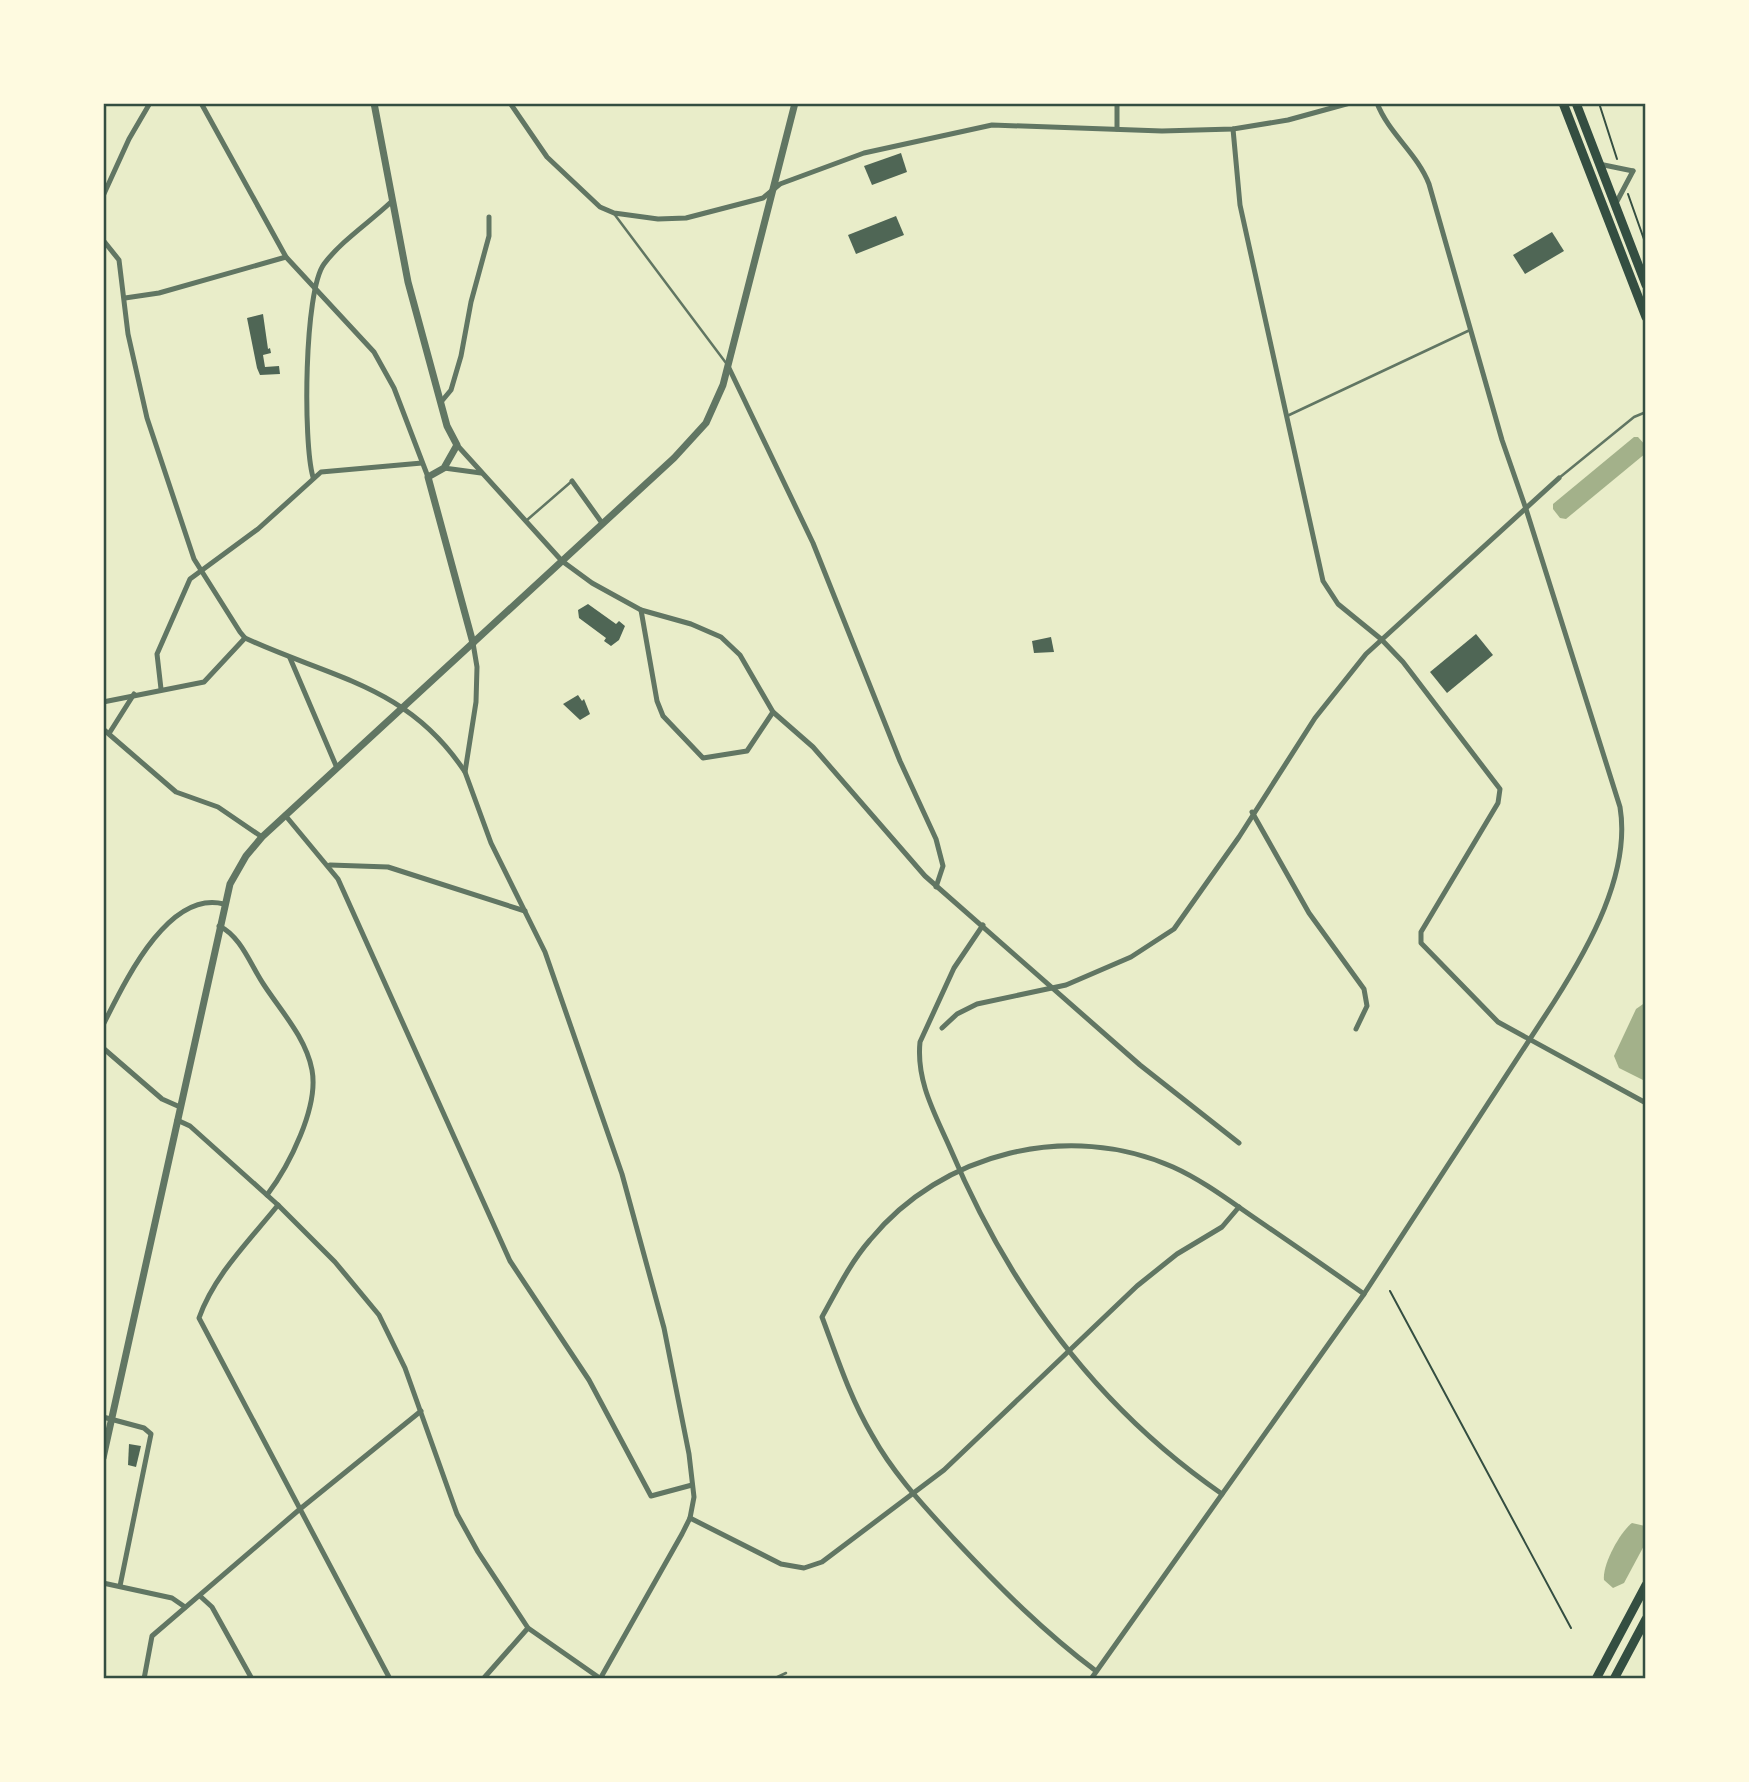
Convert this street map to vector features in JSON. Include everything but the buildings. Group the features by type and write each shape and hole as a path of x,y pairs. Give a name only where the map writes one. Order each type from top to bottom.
{"main road":[{"path":"1563,103 1646,317"},
{"path":"1576,103 1597,164 1646,285"},
{"path":"1596,1679 1646,1585"},
{"path":"1614,1679 1646,1619"}],"street":[{"path":"103,196 129,139 150,103"},
{"path":"201,103 286,257 374,352 394,388 428,477 478,667 477,702 465,772"},
{"path":"374,103 408,282 441,402 457,445 562,561 609,595 641,610 691,624 721,638 740,655 773,712 813,747 936,887 983,925 1140,1065 1239,1143"},
{"path":"510,103 547,158 600,206 614,213 659,219 686,218 763,198 780,184 864,153 992,125 1117,130 1233,129 1288,120 1350,103"},
{"path":"103,1458 224,904 238,867 262,837 674,458 706,423 716,404 728,366 795,103"},
{"path":"1117,103 1117,130"},
{"path":"1091,1679 1364,1294 1529,1041 1575,966 1614,883 1622,853 1623,831 1616,795 1527,509 1502,440 1426,177 1411,151 1386,121 1377,103"},
{"path":"1233,129 1240,205 1323,581 1338,604 1395,654 1496,782 1500,792 1497,803 1421,932 1421,943 1486,1012 1529,1041 1646,1103"},
{"path":"1597,164 1633,171 1614,206"},
{"path":"313,477 307,437 307,390 315,286 323,265 391,202"},
{"path":"441,402 451,390 461,356 471,302 489,236 489,218"},
{"path":"103,240 119,260 128,334 147,418 194,559 245,638 289,658 334,671 402,708 435,734 465,772 491,843 554,977 622,1174 677,1386 694,1497 690,1518 601,1679 528,1628 457,1514 405,1368 379,1315 335,1262 278,1205 190,1126 177,1120"},
{"path":"125,298 159,293 286,257"},
{"path":"728,366 813,543 900,761 936,839 943,866 936,887"},
{"path":"428,477 444,468 457,445"},
{"path":"161,689 157,654 190,579 258,529 321,472 422,463"},
{"path":"444,468 481,473"},
{"path":"942,1028 957,1013 977,1004 1055,988 1131,957 1174,929 1202,892 1315,718 1381,639 1559,478"},
{"path":"572,481 602,523"},
{"path":"641,610 657,701 663,716 703,758 747,751 773,712"},
{"path":"103,702 204,682 245,638"},
{"path":"289,658 337,768"},
{"path":"110,732 134,694"},
{"path":"103,729 110,732 176,792 218,807 262,837"},
{"path":"1252,812 1309,913 1364,989 1367,1006 1356,1029"},
{"path":"285,816 330,865 510,1261 589,1380 651,1496 692,1485"},
{"path":"330,865 388,867 525,911"},
{"path":"103,1025 136,962 156,936 201,905 210,902 224,904"},
{"path":"983,925 949,977 925,1029 919,1055 925,1091 959,1170 1007,1266 1068,1352 1150,1438 1222,1494"},
{"path":"219,926 239,945 280,1005 313,1071 301,1133 284,1169 267,1195"},
{"path":"103,1048 162,1099 180,1107"},
{"path":"1096,1671 1016,1604 914,1494 885,1457 861,1415 822,1317 850,1267 877,1231 921,1192 959,1170 993,1157 1029,1149 1066,1146 1102,1148 1138,1155 1173,1167 1239,1207 1364,1294"},
{"path":"278,1205 228,1267 199,1318 204,1332 390,1679"},
{"path":"690,1518 781,1564 804,1568 822,1562 914,1494 956,1459 1142,1281 1177,1254 1222,1227 1239,1207"},
{"path":"144,1679 152,1636 300,1509 421,1411"},
{"path":"103,1417 144,1428 151,1434 120,1586"},
{"path":"103,1583 172,1598 185,1607"},
{"path":"200,1596 212,1607 252,1679"},
{"path":"483,1679 528,1628"}],"lane":[{"path":"614,213 728,366"},
{"path":"1286,417 1470,330"},
{"path":"1559,478 1634,417 1646,412"},
{"path":"525,522 572,481"},
{"path":"773,1679 786,1673"}],"path":[{"path":"1599,103 1619,166"},
{"path":"1625,187 1646,245"},
{"path":"1390,1291 1572,1628"}],"shaded area":[{"path":"1634,437 1638,437 1646,446 1646,453 1566,519 1560,518 1553,509 1553,504"},
{"path":"1646,1002 1646,1080 1643,1080 1619,1068 1614,1056 1636,1009"},
{"path":"1632,1523 1645,1526 1646,1542 1624,1583 1613,1588 1604,1580 1606,1566 1617,1541"}]}
